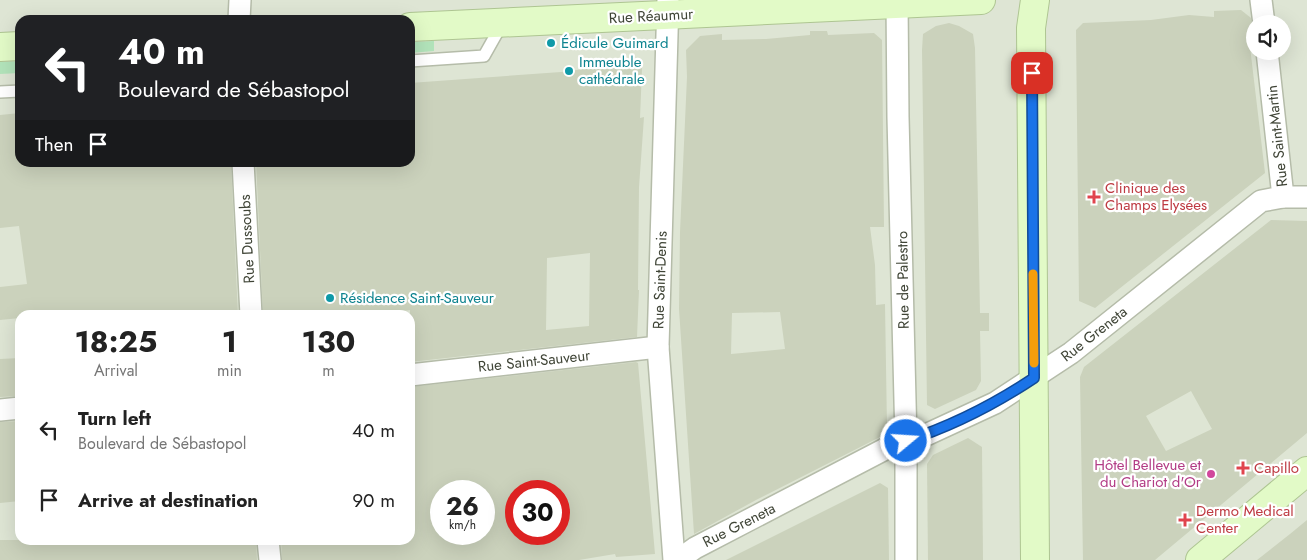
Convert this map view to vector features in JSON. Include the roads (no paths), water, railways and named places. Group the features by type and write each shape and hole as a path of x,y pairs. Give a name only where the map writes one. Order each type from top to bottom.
{"main road":[{"name":"Rue Réaumur","path":"415,27 502,22 668,8 981,0"},
{"path":"1035,0 1031,28 1035,560"},
{"path":"0,47 15,46"},
{"path":"1200,560 1307,471"}],"street":[{"path":"239,15 240,0"},
{"path":"1261,0 1263,15"},
{"name":"Rue de Palestro","path":"897,2 906,441 906,560"},
{"name":"Rue Saint-Denis","path":"668,8 658,347 676,560"},
{"name":"Rue Saint-Martin","path":"1268,60 1283,197 1307,198"},
{"name":"Rue Dussoubs","path":"243,167 251,310"},
{"name":"Rue Greneta","path":"676,560 704,543 889,447 928,434 995,403 1071,353 1261,201 1283,197"},
{"name":"Rue Saint-Sauveur","path":"415,374 658,347"},
{"path":"0,410 15,408"},
{"path":"268,545 270,560"}],"lane":[{"path":"415,61 484,56 502,22"},
{"path":"0,92 15,91"}],"place":[{"name":"Édicule Guimard","path":"551,43"},
{"name":"Immeuble cathédrale","path":"569,71"},
{"name":"Clinique des Champs Elysées","path":"1094,197"},
{"name":"Résidence Saint-Sauveur","path":"330,298"},
{"name":"Capillo","path":"1243,468"},
{"name":"Hôtel Bellevue et du Chariot d'Or","path":"1211,474"},
{"name":"Dermo Medical Center","path":"1185,520"}]}
